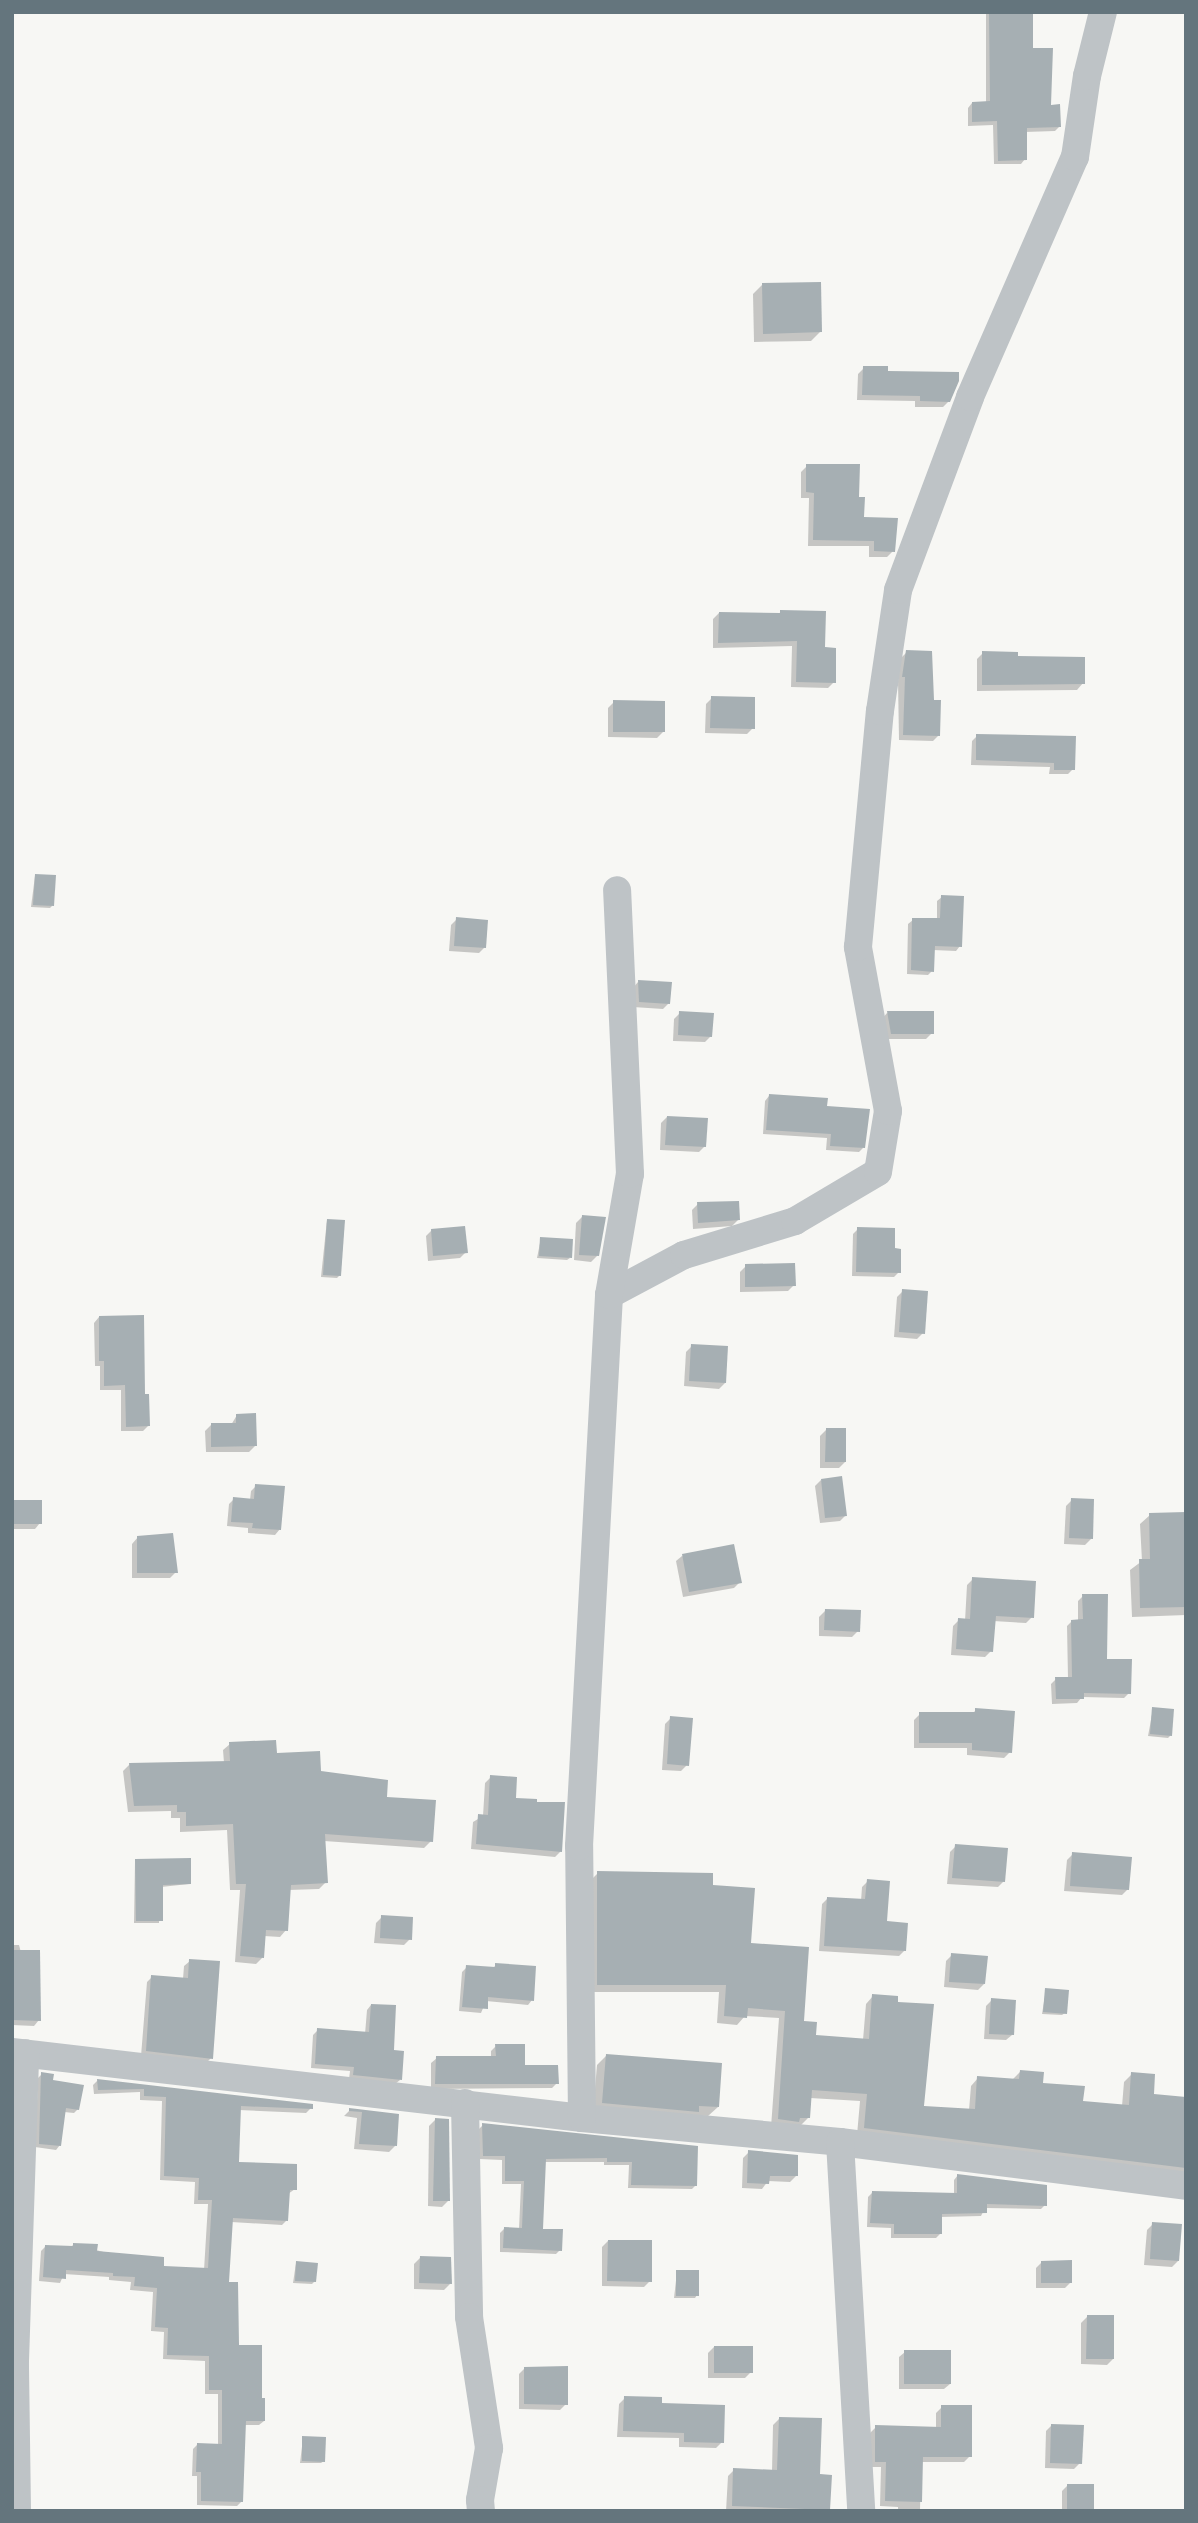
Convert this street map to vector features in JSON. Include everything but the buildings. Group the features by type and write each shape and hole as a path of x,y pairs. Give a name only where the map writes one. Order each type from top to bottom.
{"street":[{"path":"609,1295 684,1255 794,1221 878,1172 888,1111 858,947 880,710 898,590 970,397 1074,157 1087,76 1103,12"},
{"path":"582,2118 579,1846 609,1295 630,1174 617,890"},
{"path":"17,2511 15,2361 19,2052 582,2118 840,2142 1186,2186"},
{"path":"465,2103 469,2316 489,2448 480,2500 481,2511"},
{"path":"840,2142 861,2511"}]}
